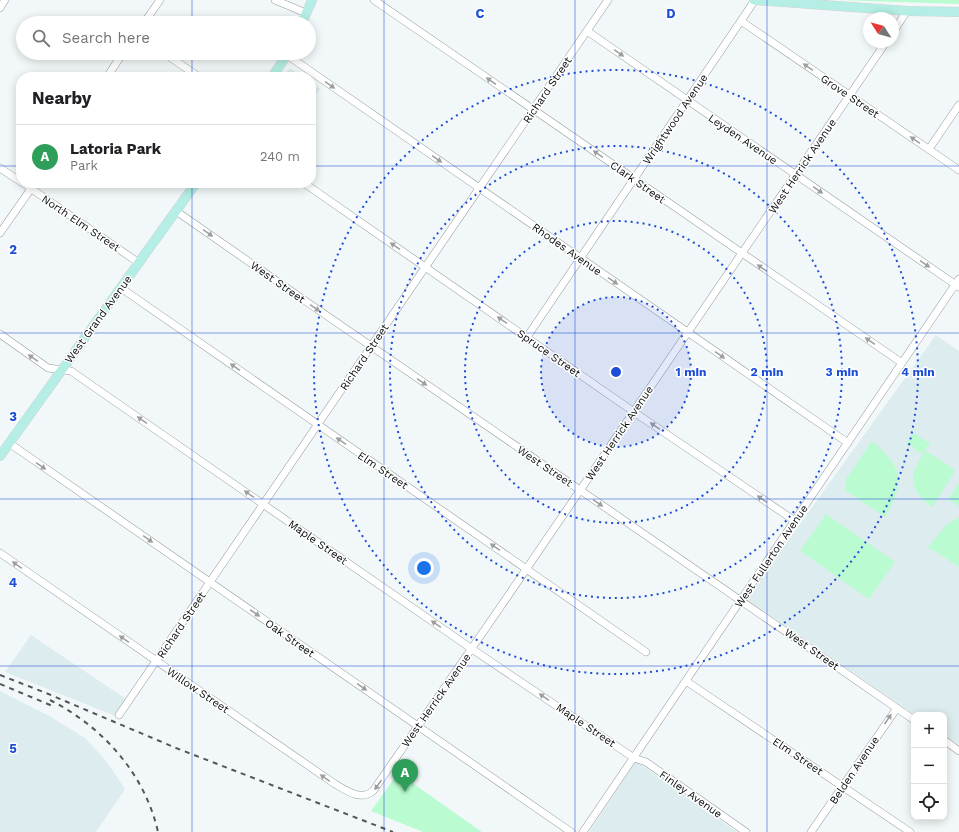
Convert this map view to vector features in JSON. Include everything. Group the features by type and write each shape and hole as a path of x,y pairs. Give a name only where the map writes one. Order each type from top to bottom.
{"main road":[{"path":"305,16 312,0"},
{"path":"754,0 907,11 959,12"},
{"path":"275,72 283,60"},
{"name":"West Grand Avenue","path":"0,456 191,188"}],"street":[{"path":"0,8 5,0"},
{"path":"149,16 160,0"},
{"path":"275,0 306,13"},
{"name":"Clark Street","path":"374,0 902,363"},
{"name":"Richard Street","path":"120,715 608,0"},
{"name":"Wrightwood Avenue","path":"527,337 754,0"},
{"path":"899,23 907,11"},
{"name":"Grove Street","path":"741,21 959,170"},
{"name":"Leyden Avenue","path":"587,31 958,284"},
{"name":"West Herrick Avenue","path":"360,795 369,795 373,791 419,726 882,48"},
{"path":"110,72 118,60"},
{"path":"174,60 192,72"},
{"name":"Rhodes Avenue","path":"296,60 313,72"},
{"name":"Rhodes Avenue","path":"316,74 848,443"},
{"path":"928,149 959,105"},
{"name":"North Elm Street","path":"0,168 16,178"},
{"path":"0,233 32,188"},
{"name":"North Elm Street","path":"36,188 139,263"},
{"name":"Spruce Street","path":"311,188 634,412 795,521"},
{"name":"West Street","path":"176,211 371,347 911,718"},
{"name":"West Fullerton Avenue","path":"584,832 902,363 958,284"},
{"name":"Elm Street","path":"121,288 646,652"},
{"name":"Maple Street","path":"0,334 48,368 71,371 472,649 634,758"},
{"name":"Oak Street","path":"9,443 571,832"},
{"name":"Willow Street","path":"0,554 335,784 348,792 360,795"},
{"name":"Elm Street","path":"686,681 910,832"},
{"name":"Belden Avenue","path":"811,832 896,708"},
{"path":"947,742 959,751"},
{"name":"Finley Avenue","path":"634,758 646,762 746,832"}],"shaded area":[{"path":"290,68 295,72 287,72"},
{"path":"316,86 320,89 316,94"},
{"path":"936,335 959,351 959,745 947,737 947,712 911,712 746,599"},
{"path":"31,635 129,701 118,717 5,672"},
{"path":"0,691 51,717 85,738 106,761 125,789 96,832 0,832"},
{"path":"636,761 737,832 589,832"}],"green space":[{"path":"839,0 959,0 959,4"},
{"path":"914,433 930,444 922,454 906,443"},
{"path":"872,441 890,459 898,476 896,494 885,517 846,491 846,479"},
{"path":"926,451 954,469 954,473 932,507 918,494 913,481 916,467"},
{"path":"959,483 959,506 948,499"},
{"path":"826,514 895,562 869,599 800,551"},
{"path":"959,518 959,567 928,547 948,523"},
{"path":"398,773 482,832 423,832 371,811"}],"railway":[{"path":"0,675 176,748 393,832"},
{"path":"0,684 55,707"},
{"path":"50,700 87,724 104,738 119,754 143,791 152,811 158,832"}],"place":[{"name":"Latoria Park","path":"405,792"}]}
